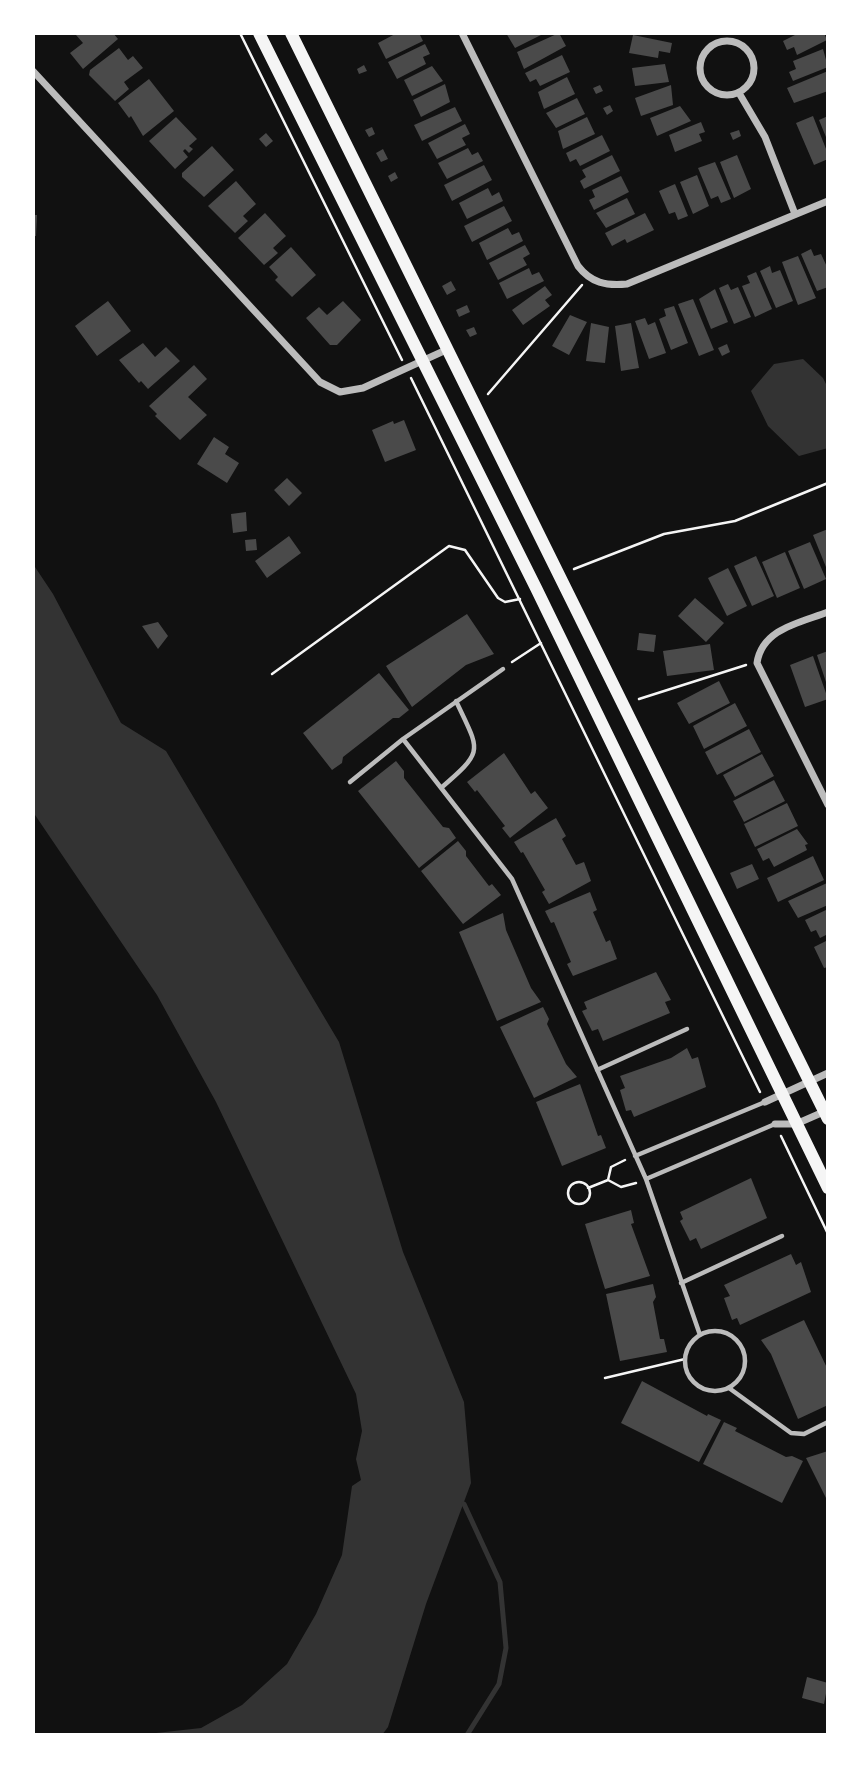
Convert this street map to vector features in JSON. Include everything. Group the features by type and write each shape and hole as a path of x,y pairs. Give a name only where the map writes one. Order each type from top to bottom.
{"main road":[{"path":"260,33 828,1188"},
{"path":"291,33 826,1114"}],"street":[{"path":"462,33 578,266 587,278 609,286 627,284 828,201"},
{"path":"724,41 740,44 753,58 752,80 739,93 723,96 711,91 700,75 704,53 716,43 724,41"},
{"path":"33,71 320,382 340,392 363,388 446,350"},
{"path":"739,93 765,137 795,214"},
{"path":"828,612 768,637 759,648 757,663 828,805"},
{"path":"765,1102 828,1073"},
{"path":"775,1125 796,1124 826,1114"}],"lane":[{"path":"350,782 403,739 503,668"},
{"path":"441,788 473,761 476,743 456,701"},
{"path":"403,739 512,879 646,1179 700,1335"},
{"path":"597,1070 687,1029"},
{"path":"635,1156 765,1102"},
{"path":"646,1179 775,1125"},
{"path":"681,1283 782,1236"},
{"path":"718,1331 728,1334 742,1347 745,1366 742,1375 729,1388 710,1391 702,1389 689,1376 685,1359 687,1349 700,1335 718,1331"},
{"path":"729,1388 791,1433 804,1434 828,1423"}],"path":[{"path":"240,33 396,349"},
{"path":"488,394 587,278"},
{"path":"416,387 759,1090"},
{"path":"570,571 605,554 664,534 735,521 828,483"},
{"path":"272,674 449,546 465,550 498,598 505,602 520,599"},
{"path":"503,668 541,643"},
{"path":"639,699 734,666 757,663"},
{"path":"782,1138 828,1234"},
{"path":"608,1181 611,1167 635,1156"},
{"path":"588,1188 608,1181 621,1187 646,1179"},
{"path":"583,1183 588,1188 586,1201 580,1204 570,1200 568,1194 573,1185 583,1183"},
{"path":"605,1378 685,1359"}],"shaded area":[{"path":"803,359 823,378 828,388 828,448 799,456 768,426 751,391 774,364"},
{"path":"33,564 53,594 121,723 166,751 339,1042 403,1252 464,1402 471,1483 426,1604 388,1727 382,1735 138,1735 201,1728 242,1705 287,1664 316,1614 342,1555 352,1486 361,1480 356,1459 362,1431 356,1394 216,1102 157,995 33,812"}],"building":[{"path":"113,33 118,39 83,69 70,53 83,43 76,35"},
{"path":"397,33 419,33 423,41 386,59 378,43"},
{"path":"506,33 545,33 515,48"},
{"path":"559,33 566,46 524,69 517,52"},
{"path":"799,33 824,33 827,40 797,55 794,47 787,50 783,41"},
{"path":"633,35 672,43 670,53 659,51 658,58 629,53"},
{"path":"425,44 430,54 423,57 426,64 397,79 388,62"},
{"path":"119,48 128,60 133,56 143,68 124,82 129,89 115,101 89,75 90,70"},
{"path":"823,49 828,67 793,81 789,72 796,69 793,61"},
{"path":"562,55 570,72 540,86 536,79 530,82 525,73"},
{"path":"665,64 669,82 635,86 632,68"},
{"path":"364,65 367,71 359,74 357,69"},
{"path":"432,66 443,81 412,96 404,80"},
{"path":"828,71 828,91 794,103 787,88"},
{"path":"567,77 575,94 544,109 538,92"},
{"path":"149,79 174,111 143,136 131,116 129,118 118,103"},
{"path":"445,84 450,102 421,117 413,100"},
{"path":"600,85 603,91 596,94 593,88"},
{"path":"671,85 673,105 641,116 635,98"},
{"path":"577,98 585,114 556,128 546,113"},
{"path":"610,105 613,111 607,115 603,108"},
{"path":"680,106 691,121 657,136 650,118"},
{"path":"455,107 462,121 422,141 414,125"},
{"path":"813,116 828,154 828,159 814,165 796,123"},
{"path":"828,116 828,142 819,120"},
{"path":"176,117 197,139 189,146 193,149 189,153 185,149 183,151 188,157 175,169 149,141"},
{"path":"587,117 595,134 563,149 558,131"},
{"path":"701,122 705,132 699,134 702,141 675,152 669,135"},
{"path":"465,124 470,134 462,138 466,145 437,159 428,143"},
{"path":"372,127 375,134 369,137 365,130"},
{"path":"739,130 741,136 733,140 730,133"},
{"path":"266,133 273,141 266,147 259,139"},
{"path":"602,135 610,151 580,166 576,159 570,162 566,153"},
{"path":"212,146 234,170 204,197 182,177 182,173"},
{"path":"468,148 472,155 478,152 483,161 447,179 438,163"},
{"path":"383,149 388,159 381,162 376,153"},
{"path":"612,155 620,171 584,189 580,181 586,177 582,170"},
{"path":"737,155 751,189 734,198 720,162"},
{"path":"715,162 731,199 721,203 718,196 711,199 698,168"},
{"path":"484,165 492,180 452,201 444,185"},
{"path":"395,172 398,178 391,182 388,176"},
{"path":"697,175 709,206 693,214 680,182"},
{"path":"621,176 629,192 594,210 589,200 595,197 592,190"},
{"path":"236,181 256,204 243,216 248,221 235,233 208,206"},
{"path":"675,184 688,216 678,220 675,212 669,214 659,191"},
{"path":"488,188 492,196 499,192 503,201 467,219 459,203"},
{"path":"627,198 635,214 606,228 596,213"},
{"path":"504,206 512,221 472,242 464,226"},
{"path":"265,213 286,236 273,248 278,253 264,265 238,238"},
{"path":"645,213 654,230 627,243 625,239 612,246 605,233"},
{"path":"33,215 37,215 36,236 33,236"},
{"path":"508,228 512,235 519,232 523,241 487,260 479,243"},
{"path":"525,245 530,254 523,258 527,265 498,280 489,263"},
{"path":"291,247 316,275 292,297 275,280 278,277 269,267"},
{"path":"811,249 814,256 821,254 828,269 828,287 817,291 801,254"},
{"path":"798,256 816,298 798,305 782,262"},
{"path":"770,266 772,273 780,270 793,301 776,308 760,271"},
{"path":"529,268 532,275 539,272 544,281 507,299 499,283"},
{"path":"756,272 772,309 755,317 742,286 750,283 747,276"},
{"path":"451,281 456,290 447,295 442,286"},
{"path":"728,284 731,290 738,287 751,317 734,324 719,288"},
{"path":"545,286 552,295 545,300 550,306 523,325 512,310"},
{"path":"715,289 728,322 711,329 699,299"},
{"path":"693,299 714,350 699,356 678,304"},
{"path":"108,301 131,331 97,356 75,326"},
{"path":"343,301 361,320 337,345 330,345 306,318 319,307 327,315"},
{"path":"467,305 470,312 459,317 456,310"},
{"path":"674,306 688,343 671,350 659,319 666,316 664,309"},
{"path":"570,315 587,322 569,355 552,346"},
{"path":"645,318 648,325 655,322 666,353 649,359 635,321"},
{"path":"591,323 609,327 605,363 586,361"},
{"path":"631,323 639,368 621,371 615,326"},
{"path":"474,327 477,334 470,337 466,330"},
{"path":"143,343 155,357 166,347 180,361 148,389 141,381 139,383 119,360"},
{"path":"727,344 730,352 722,356 718,348"},
{"path":"194,365 207,379 188,397 207,415 180,440 155,416 157,414 149,406"},
{"path":"404,420 416,450 385,462 372,430 393,421 394,424"},
{"path":"214,437 229,447 225,454 239,463 227,483 197,464"},
{"path":"287,478 302,493 289,506 274,490"},
{"path":"246,512 247,531 233,533 231,514"},
{"path":"828,529 828,572 813,535"},
{"path":"289,536 301,553 267,578 255,561"},
{"path":"256,539 257,550 246,551 245,540"},
{"path":"810,542 826,579 804,589 788,551"},
{"path":"785,552 800,588 777,598 762,562"},
{"path":"756,556 774,596 752,606 734,566"},
{"path":"728,568 747,606 727,616 708,578"},
{"path":"695,598 724,623 706,642 678,616"},
{"path":"467,614 494,654 466,665 412,707 386,666"},
{"path":"158,622 168,636 158,649 142,626"},
{"path":"639,633 656,635 654,652 637,650"},
{"path":"710,644 714,670 667,676 663,651"},
{"path":"828,651 828,685 827,685 817,655"},
{"path":"813,656 828,699 805,707 790,665"},
{"path":"379,673 409,710 399,718 393,718 343,757 342,763 332,770 303,733"},
{"path":"719,681 730,703 689,724 677,703"},
{"path":"735,703 747,726 704,749 693,726"},
{"path":"749,729 761,752 717,775 705,752"},
{"path":"504,753 531,794 535,791 548,808 510,838 502,828 505,826 477,790 475,792 467,782"},
{"path":"762,754 774,776 735,797 723,775"},
{"path":"396,761 404,771 404,778 443,827 449,828 456,838 419,868 358,791"},
{"path":"774,780 785,801 744,822 733,801"},
{"path":"787,803 798,826 755,847 744,824"},
{"path":"556,818 566,836 562,839 576,865 584,862 591,881 549,904 542,892 545,890 523,852 521,853 514,842"},
{"path":"797,829 808,844 805,845 807,850 774,867 769,858 763,861 757,849"},
{"path":"458,841 489,886 492,884 501,895 463,924 421,871"},
{"path":"813,856 824,880 778,902 767,878"},
{"path":"752,864 759,879 737,889 730,873"},
{"path":"827,883 828,905 798,918 788,901"},
{"path":"590,892 597,910 593,912 606,942 610,940 617,959 573,976 567,964 571,962 554,922 551,923 545,911"},
{"path":"828,909 828,934 820,938 816,930 811,932 805,920"},
{"path":"503,913 506,930 531,988 541,1002 497,1021 459,932"},
{"path":"828,940 828,967 824,968 814,947"},
{"path":"656,972 671,1000 665,1002 670,1013 603,1041 598,1029 592,1031 582,1011 587,1009 584,1002"},
{"path":"543,1007 549,1019 547,1024 566,1064 577,1077 534,1098 500,1027"},
{"path":"687,1048 692,1059 698,1057 706,1087 634,1117 631,1110 626,1111 620,1090 625,1088 620,1076 671,1058"},
{"path":"580,1084 598,1136 601,1135 606,1148 562,1166 536,1102"},
{"path":"751,1178 767,1218 701,1249 696,1238 690,1241 680,1221 683,1219 680,1212"},
{"path":"631,1210 634,1223 631,1224 650,1276 605,1289 585,1224"},
{"path":"791,1254 796,1265 801,1262 811,1292 740,1325 737,1318 732,1320 724,1298 730,1296 724,1285"},
{"path":"653,1284 656,1297 653,1302 660,1339 664,1339 667,1352 620,1361 606,1294"},
{"path":"804,1320 828,1370 828,1405 798,1419 771,1354 761,1340"},
{"path":"642,1381 707,1416 708,1414 721,1420 699,1462 621,1423"},
{"path":"724,1422 737,1428 735,1431 786,1457 792,1456 803,1461 782,1503 703,1464"},
{"path":"828,1451 828,1502 806,1458"},
{"path":"807,1677 828,1683 824,1704 802,1698"}],"waterway":[{"path":"464,1504 500,1582 506,1648 499,1684 467,1735"}]}
